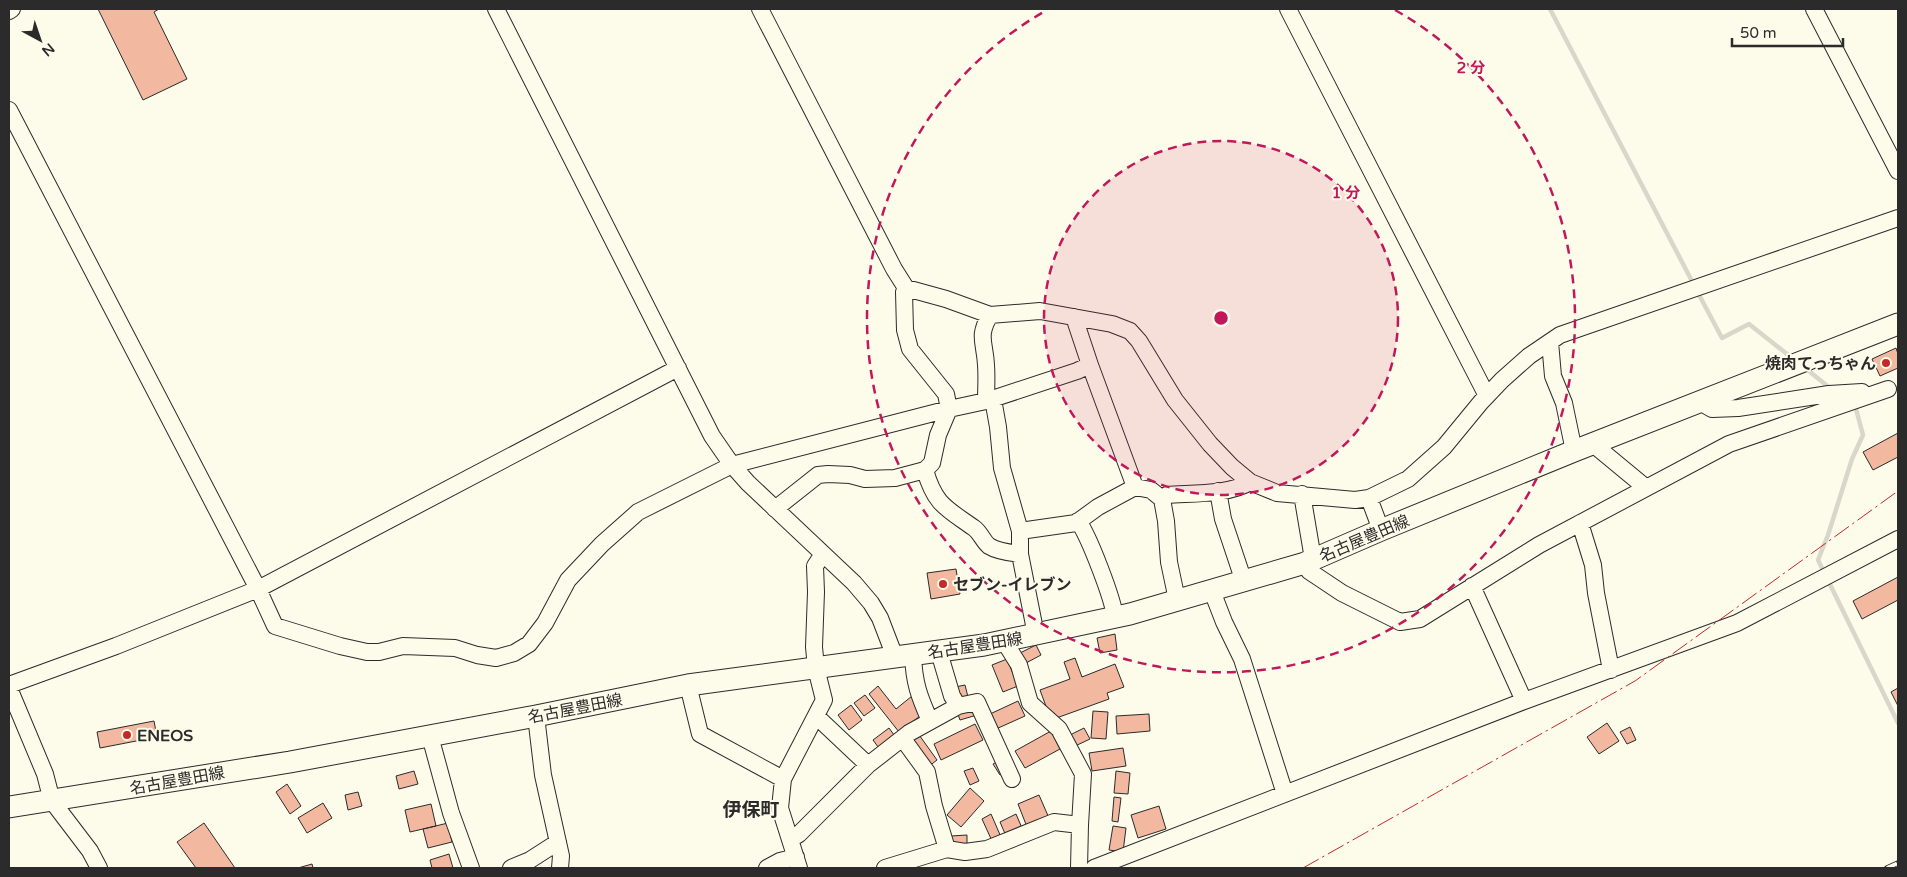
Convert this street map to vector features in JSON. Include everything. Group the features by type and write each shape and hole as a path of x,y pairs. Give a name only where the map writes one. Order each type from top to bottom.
{"main road":[{"name":"名古屋豊田線","path":"18,805 290,762 536,716 688,685 939,652 1036,635 1115,617 1244,582 1309,561 1584,448 1898,324"}],"street":[{"path":"496,9 712,436 748,484 854,583 871,603 904,656 930,720"},
{"path":"760,9 894,269 906,288 946,299 990,315 1040,311 1112,324 1130,331 1140,341 1175,400 1210,444 1232,467 1250,482 1277,493 1355,500 1369,498 1408,479 1444,447 1486,396 1529,356 1560,335 1898,218"},
{"path":"1288,9 1486,396"},
{"path":"1814,9 1898,171"},
{"path":"9,110 258,589 269,617 275,626 340,646 367,652 379,652 403,646 455,648 477,655 496,658 514,653 529,644 544,623 568,580 602,544 638,512 732,465 990,400 1077,371 1090,364"},
{"path":"775,509 818,475 828,474 865,479 888,479 915,474 925,470 932,463 938,434 949,409 946,394 910,349 905,330 904,292 906,288"},
{"path":"990,315 982,327 982,345 986,362 990,400 998,427 1002,468 1020,531 1020,554 1036,635"},
{"path":"1074,317 1135,487"},
{"path":"1550,342 1553,376 1584,448 1645,488"},
{"path":"99,868 90,851 52,801 45,774 9,686 116,646 258,589 678,368"},
{"path":"1700,402 1712,409 1738,408 1843,398 1893,389"},
{"path":"1302,494 1310,571 1342,593 1400,622 1420,619 1539,545 1729,444 1843,398"},
{"path":"925,470 937,501 977,530 989,546 1020,554"},
{"path":"1162,499 1167,495 1218,491 1241,487 1250,482"},
{"path":"1020,531 1076,523 1098,507 1135,487 1151,490 1162,499 1166,521 1169,562 1177,600"},
{"path":"1218,491 1223,518 1240,564 1244,582"},
{"path":"1369,498 1381,530"},
{"path":"1078,521 1100,570 1114,608 1115,617"},
{"path":"1580,523 1593,565 1596,593 1611,670"},
{"path":"1094,868 1524,701 1737,623 1898,539"},
{"path":"768,868 780,861 797,863 780,808 783,779 824,700 816,668 814,647 815,566 823,554"},
{"path":"1472,586 1524,701"},
{"path":"1212,591 1224,622 1242,659 1285,794"},
{"path":"1004,641 1019,665 1030,703 1059,730 1084,774 1080,825 1080,868"},
{"path":"939,652 952,696 958,706"},
{"path":"688,685 700,734 783,779"},
{"path":"790,839 799,834 868,765 910,733 930,720 958,706 977,702 1012,779"},
{"path":"536,716 543,775 561,856 560,868"},
{"path":"816,716 868,765"},
{"path":"430,736 451,812 471,868"},
{"path":"903,739 927,772 934,806 947,850"},
{"path":"885,868 926,854 947,850 966,852 987,849 1054,822 1080,825"},
{"path":"511,868 530,860 558,842"}],"building":[{"path":"98,9 159,9 154,12 187,79 143,100"},
{"name":"焼肉てっちゃん","path":"1896,348 1898,368 1880,376 1872,359"},
{"path":"1898,433 1898,457 1873,470 1863,452"},
{"name":"セブン-イレブン","path":"956,569 960,594 931,599 927,573"},
{"path":"1898,577 1898,600 1862,619 1853,601"},
{"path":"1115,634 1117,650 1100,653 1097,638"},
{"path":"1036,645 1041,655 1026,663 1020,653"},
{"path":"1075,658 1082,677 1115,664 1124,687 1107,693 1109,699 1051,720 1040,690 1070,679 1064,662"},
{"path":"1007,659 1018,686 1003,692 992,665"},
{"path":"965,685 968,697 958,699 955,687"},
{"path":"878,686 896,709 912,696 924,713 899,732 869,694"},
{"path":"1898,688 1898,706 1891,692"},
{"path":"865,695 875,708 864,716 854,703"},
{"path":"1018,701 1025,716 996,729 990,714"},
{"path":"973,704 977,715 960,720 956,709"},
{"path":"851,705 862,720 849,730 838,715"},
{"path":"1093,711 1108,712 1106,739 1091,738"},
{"path":"1149,714 1150,731 1117,734 1116,716"},
{"name":"ENEOS","path":"154,721 157,737 100,748 97,732"},
{"path":"1607,723 1619,741 1599,754 1587,737"},
{"path":"975,724 983,740 941,760 934,744"},
{"path":"1630,727 1636,740 1627,744 1620,732"},
{"path":"889,728 897,739 881,751 873,740"},
{"path":"1084,728 1090,739 1073,747 1068,736"},
{"path":"1051,731 1060,749 1025,768 1015,751"},
{"path":"917,732 937,760 928,767 907,739"},
{"path":"1123,748 1126,766 1092,771 1089,753"},
{"path":"1000,760 1006,772 1000,775 993,764"},
{"path":"973,768 979,781 970,785 964,771"},
{"path":"414,771 418,784 399,789 396,776"},
{"path":"1116,771 1130,773 1128,794 1114,793"},
{"path":"287,784 301,806 290,814 276,792"},
{"path":"970,788 984,801 961,827 947,815"},
{"path":"358,792 362,806 348,810 345,795"},
{"path":"1039,795 1049,818 1027,827 1018,804"},
{"path":"1114,797 1121,798 1118,822 1112,821"},
{"path":"323,803 332,818 307,833 298,818"},
{"path":"431,804 436,826 410,832 405,810"},
{"path":"1159,806 1166,829 1138,838 1131,815"},
{"path":"991,814 1001,837 992,841 982,819"},
{"path":"1016,814 1022,828 1006,836 1000,822"},
{"path":"204,823 235,868 196,868 177,842"},
{"path":"448,823 452,842 428,848 423,829"},
{"path":"1113,826 1126,828 1123,852 1109,850"},
{"path":"967,835 967,844 951,845 951,836"},
{"path":"449,854 453,868 432,868 430,860"},
{"path":"312,864 313,868 298,868"}],"waterway":[{"path":"1550,9 1694,285"},
{"path":"1697,291 1722,338 1749,324 1792,358"},
{"path":"1804,367 1831,389"},
{"path":"1853,406 1856,409 1863,435 1852,459 1828,535 1818,560 1898,723"}],"railway":[{"path":"1887,868 1898,863"}],"power":[{"path":"1303,868 1635,681 1898,491"}],"place":[{"name":"焼肉てっちゃん","path":"1886,363"},
{"name":"セブン-イレブン","path":"943,584"},
{"name":"ENEOS","path":"127,735"}],"district":[{"name":"伊保町","path":"751,809"}]}
